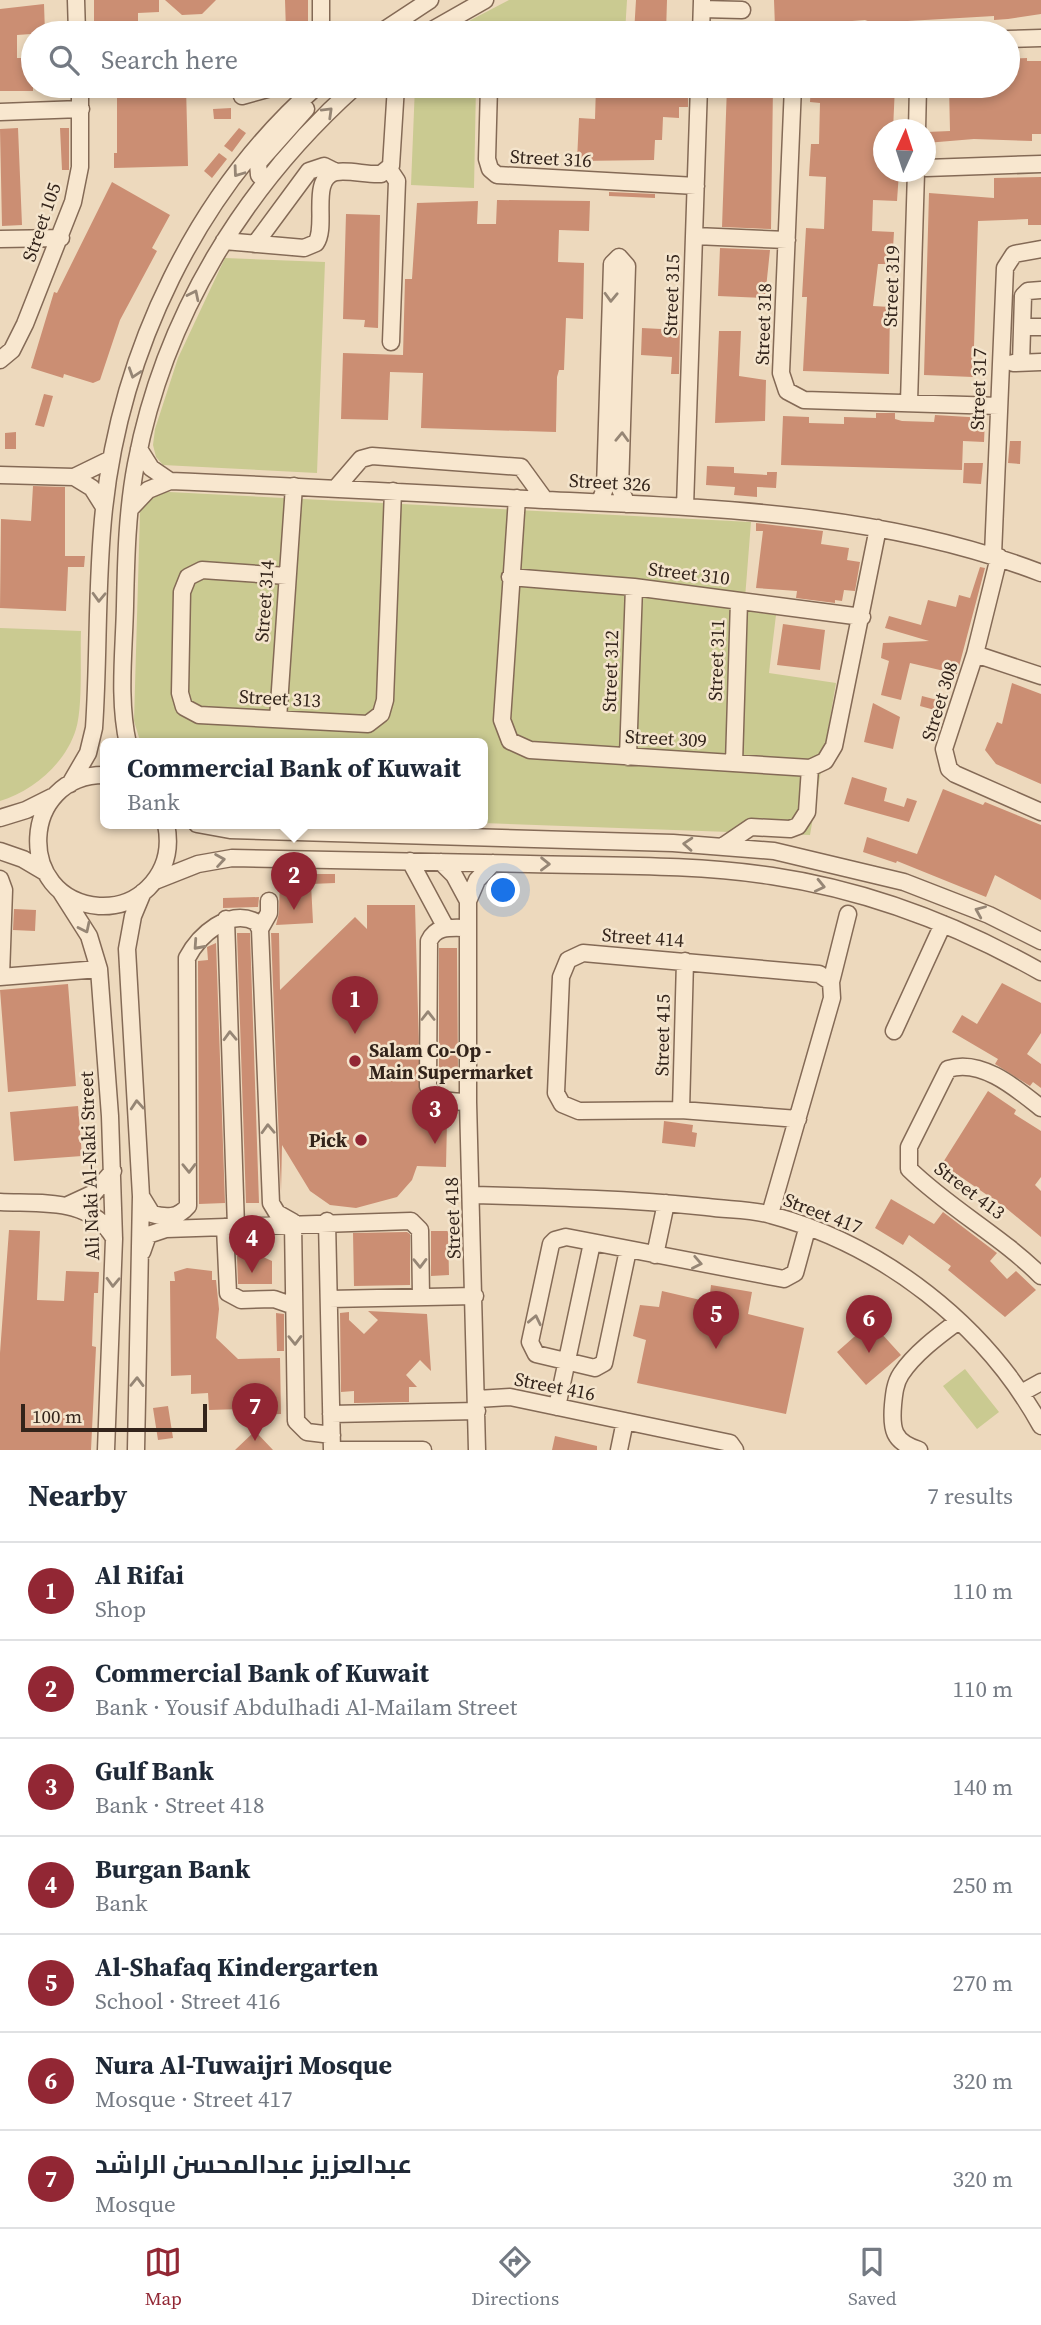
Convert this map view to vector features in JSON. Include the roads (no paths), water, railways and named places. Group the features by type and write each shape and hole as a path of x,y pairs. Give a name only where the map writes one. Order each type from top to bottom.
{"street":[{"path":"76,0 77,21"},
{"path":"321,0 321,21"},
{"path":"398,21 430,0"},
{"path":"444,21 467,6 485,0"},
{"path":"702,5 742,10"},
{"path":"1020,39 1041,38"},
{"name":"Street 105","path":"0,360 12,350 17,341 74,202 80,167 81,98"},
{"path":"45,872 37,839 46,807 83,764 92,741 104,508 111,458 141,350 190,244 252,152 299,98"},
{"path":"265,181 259,175 258,163 315,98"},
{"path":"127,738 123,709 130,509 139,449 169,351 191,299 223,241 265,181 309,131 343,98"},
{"path":"255,244 309,171 324,166 336,172 377,174 389,169 393,158 396,98"},
{"name":"Street 316","path":"489,98 487,159 490,169 497,175 696,186"},
{"name":"Street 315","path":"685,507 699,98"},
{"name":"Street 318","path":"793,98 782,373 787,391 804,400 999,406"},
{"path":"917,119 918,98"},
{"path":"0,112 81,109"},
{"path":"936,167 1041,164"},
{"path":"389,169 397,181 391,342"},
{"path":"223,241 304,248 316,243 321,234 322,187 326,178 336,172"},
{"name":"Street 319","path":"909,402 916,182"},
{"path":"695,236 787,240"},
{"path":"0,239 61,237"},
{"name":"Street 317","path":"975,654 996,556 1005,268 1014,254 1041,249"},
{"path":"600,502 605,488 612,264 618,257 624,259 627,266 620,489 627,504"},
{"path":"1021,363 1024,293 1041,290"},
{"path":"1023,327 1041,327"},
{"path":"1000,363 1041,362"},
{"path":"139,449 151,468 170,481"},
{"path":"336,488 365,456 372,456 521,467 545,500"},
{"path":"0,475 74,477 111,458"},
{"path":"74,477 92,488 104,508"},
{"path":"130,509 148,490 170,481"},
{"name":"Street 326","path":"170,481 600,502 795,515 878,528 996,556 1041,573"},
{"name":"Street 314","path":"278,719 294,486"},
{"name":"Street 313","path":"286,576 202,570 188,577 182,592 180,693 184,707 199,715 368,724 381,713 385,699 393,491"},
{"name":"Street 309","path":"517,498 502,720 506,734 516,746 530,750 810,768"},
{"path":"723,846 751,827 790,829 798,826 807,813 810,768 825,761 834,746 878,528"},
{"name":"Street 310","path":"510,577 634,587 862,617"},
{"name":"Street 312","path":"628,757 634,587"},
{"name":"Street 311","path":"734,763 739,601"},
{"name":"Street 308","path":"1041,676 975,654 944,749 949,769 1041,812"},
{"path":"97,662 109,667 124,663"},
{"path":"0,818 26,810 85,778 100,776"},
{"path":"136,1450 141,1196 128,939 149,887 168,851 166,829"},
{"path":"224,829 759,849 820,860 904,882 989,915 1041,941"},
{"path":"752,874 760,863 759,849"},
{"path":"0,851 23,859 45,872"},
{"path":"61,892 81,902 102,906 117,905 198,864 232,858 493,863 752,874 849,892 943,924 1041,972"},
{"path":"775,877 778,863 788,859 904,882"},
{"path":"410,861 446,928"},
{"path":"441,862 454,876 468,901"},
{"path":"468,901 477,880 493,863"},
{"name":"Ali Naki Al-Naki Street","path":"45,872 89,936 99,969 113,1171 114,1239 106,1450"},
{"path":"0,878 4,886 1,977 99,969"},
{"path":"255,1227 267,1210 270,1197 260,929 269,913 269,901"},
{"name":"Street 418","path":"468,901 468,1102 473,1195 477,1450"},
{"path":"770,1214 832,998 831,982 848,914"},
{"path":"141,1196 152,1214 161,1216 182,1213 190,1199 187,958 194,946 226,919 250,919 260,929"},
{"path":"226,919 225,1227 228,1293 241,1300 274,1299 294,1306"},
{"path":"894,1031 943,924"},
{"path":"468,928 446,928 432,933 429,941 428,1086 436,1098 443,1101 468,1102"},
{"name":"Street 414","path":"798,1119 681,1110 579,1111 562,1104 556,1093 561,977 568,960 583,953 819,974 831,982"},
{"name":"Street 415","path":"681,1110 685,961"},
{"path":"103,1022 117,1016 131,1024"},
{"name":"Street 413","path":"1041,1108 1020,1091 978,1068 961,1065 948,1069 909,1147 909,1169 924,1184 1016,1251 1041,1276"},
{"path":"68,1206 94,1193 113,1171"},
{"name":"Street 417","path":"473,1195 666,1203 770,1214 807,1228 873,1256 924,1290 1023,1392 1041,1426"},
{"path":"270,1197 277,1213 293,1222"},
{"path":"190,1199 203,1220 225,1227"},
{"path":"0,1202 68,1206 95,1216 114,1239"},
{"path":"655,1255 666,1203"},
{"path":"327,1221 332,1445"},
{"path":"139,1258 148,1235 155,1230 255,1227 293,1222 411,1221 420,1230 421,1297"},
{"path":"293,1222 296,1421 307,1432 332,1445 423,1450"},
{"path":"628,1250 604,1363 596,1367 536,1354 531,1346 551,1244 555,1240 566,1237 784,1279 795,1273 807,1228"},
{"path":"557,1407 592,1243"},
{"path":"329,1299 475,1296"},
{"path":"919,1450 902,1443 891,1426 895,1385 902,1372 957,1322"},
{"path":"1023,1392 1041,1382"},
{"name":"Street 416","path":"331,1414 477,1405 510,1397 730,1443 735,1450"},
{"path":"619,1450 625,1421"}],"place":[{"name":"Commercial Bank of Kuwait","path":"294,910"},
{"name":"Al Rifai","path":"355,1034"},
{"name":"Salam Co-Op - Main Supermarket","path":"355,1061"},
{"name":"Pick","path":"361,1140"},
{"name":"Gulf Bank","path":"435,1144"},
{"name":"Burgan Bank","path":"252,1273"},
{"name":"Al-Shafaq Kindergarten","path":"716,1349"},
{"name":"Nura Al-Tuwaijri Mosque","path":"869,1353"},
{"name":"عبدالعزيز عبدالمحسن الراشد","path":"255,1441"}]}
